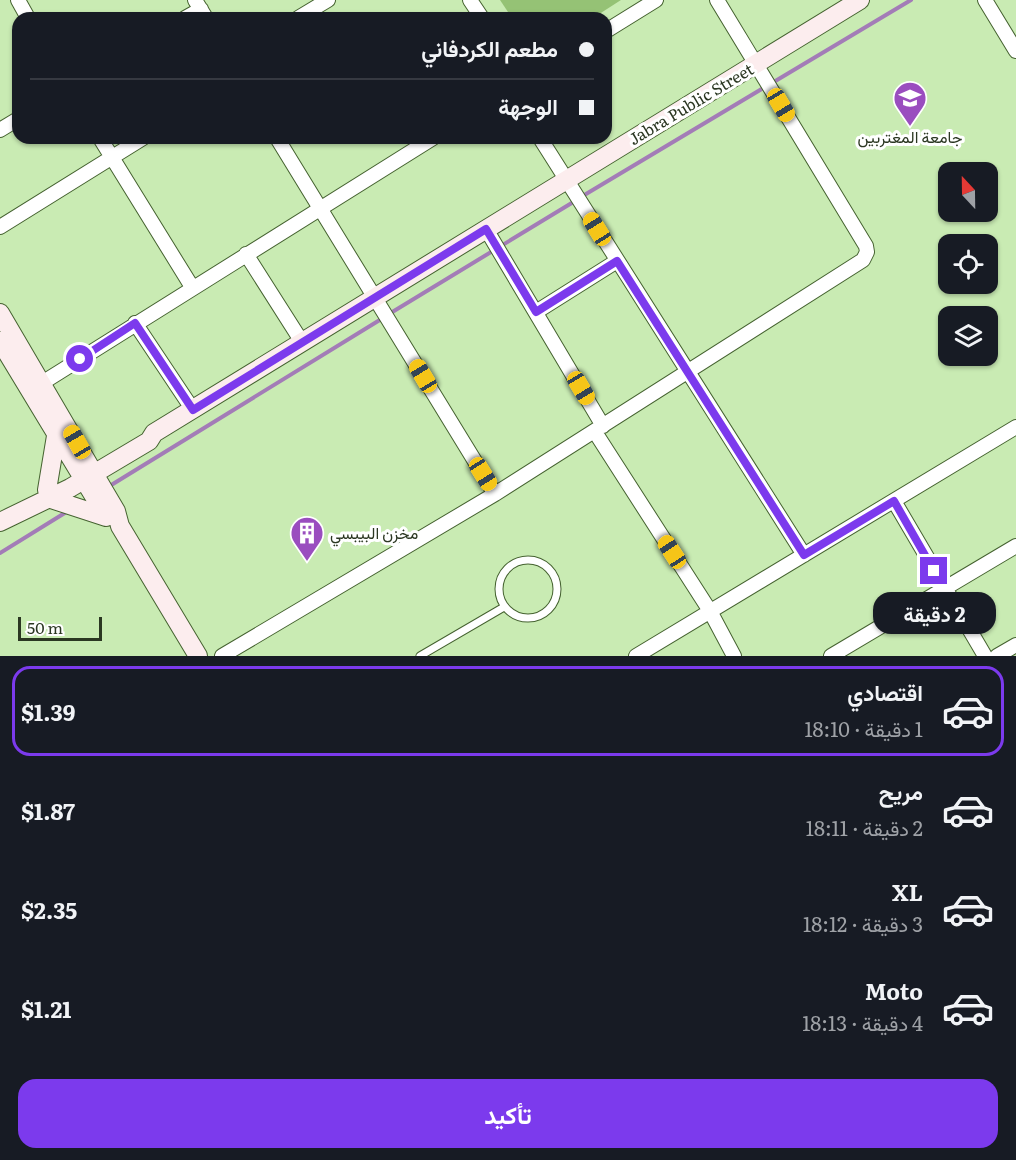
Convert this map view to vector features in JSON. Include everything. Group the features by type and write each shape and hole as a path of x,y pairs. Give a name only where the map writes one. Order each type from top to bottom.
{"main road":[{"name":"Jabra Public Street","path":"154,433 860,0"},
{"path":"0,313 42,383 87,472 198,656"},
{"path":"0,341 56,436 87,472"},
{"path":"0,522 87,472 145,433 154,433"},
{"path":"87,472 114,462 149,441 154,433"},
{"path":"49,494 56,436"},
{"path":"114,462 114,518"},
{"path":"49,494 114,518"}],"street":[{"path":"308,12 328,0"},
{"path":"612,27 656,0"},
{"path":"222,656 495,494 863,260 867,252 866,246 717,0"},
{"path":"986,0 1016,51"},
{"path":"104,144 192,287"},
{"path":"0,227 133,144"},
{"path":"281,144 495,494"},
{"path":"42,383 424,144"},
{"path":"544,144 804,555"},
{"path":"486,229 536,312 599,429 710,611 734,656"},
{"path":"246,254 302,342"},
{"path":"536,312 617,261"},
{"path":"135,323 193,410"},
{"path":"636,656 1016,427"},
{"path":"894,501 985,656"},
{"path":"831,656 1016,546"},
{"path":"997,656 1016,645"}],"lane":[{"path":"539,562 552,572 556,579 557,596 549,610 542,615 526,618 510,613 504,606 499,591 500,583 508,568 514,563 539,562"},
{"path":"420,656 504,606"}],"green space":[{"path":"500,0 621,0 602,12 508,12"}],"waterway":[{"path":"772,83 911,0"},
{"path":"581,197 765,87"},
{"path":"389,314 575,201"},
{"path":"108,487 383,318"},
{"path":"0,553 68,511"}],"place":[{"name":"جامعة المغتربين","path":"910,127"},
{"name":"مخزن البيبسي","path":"307,562"}],"route":[{"path":"80,359 135,323 193,410 486,229 536,312 617,261 804,555 894,501 934,571"}]}
